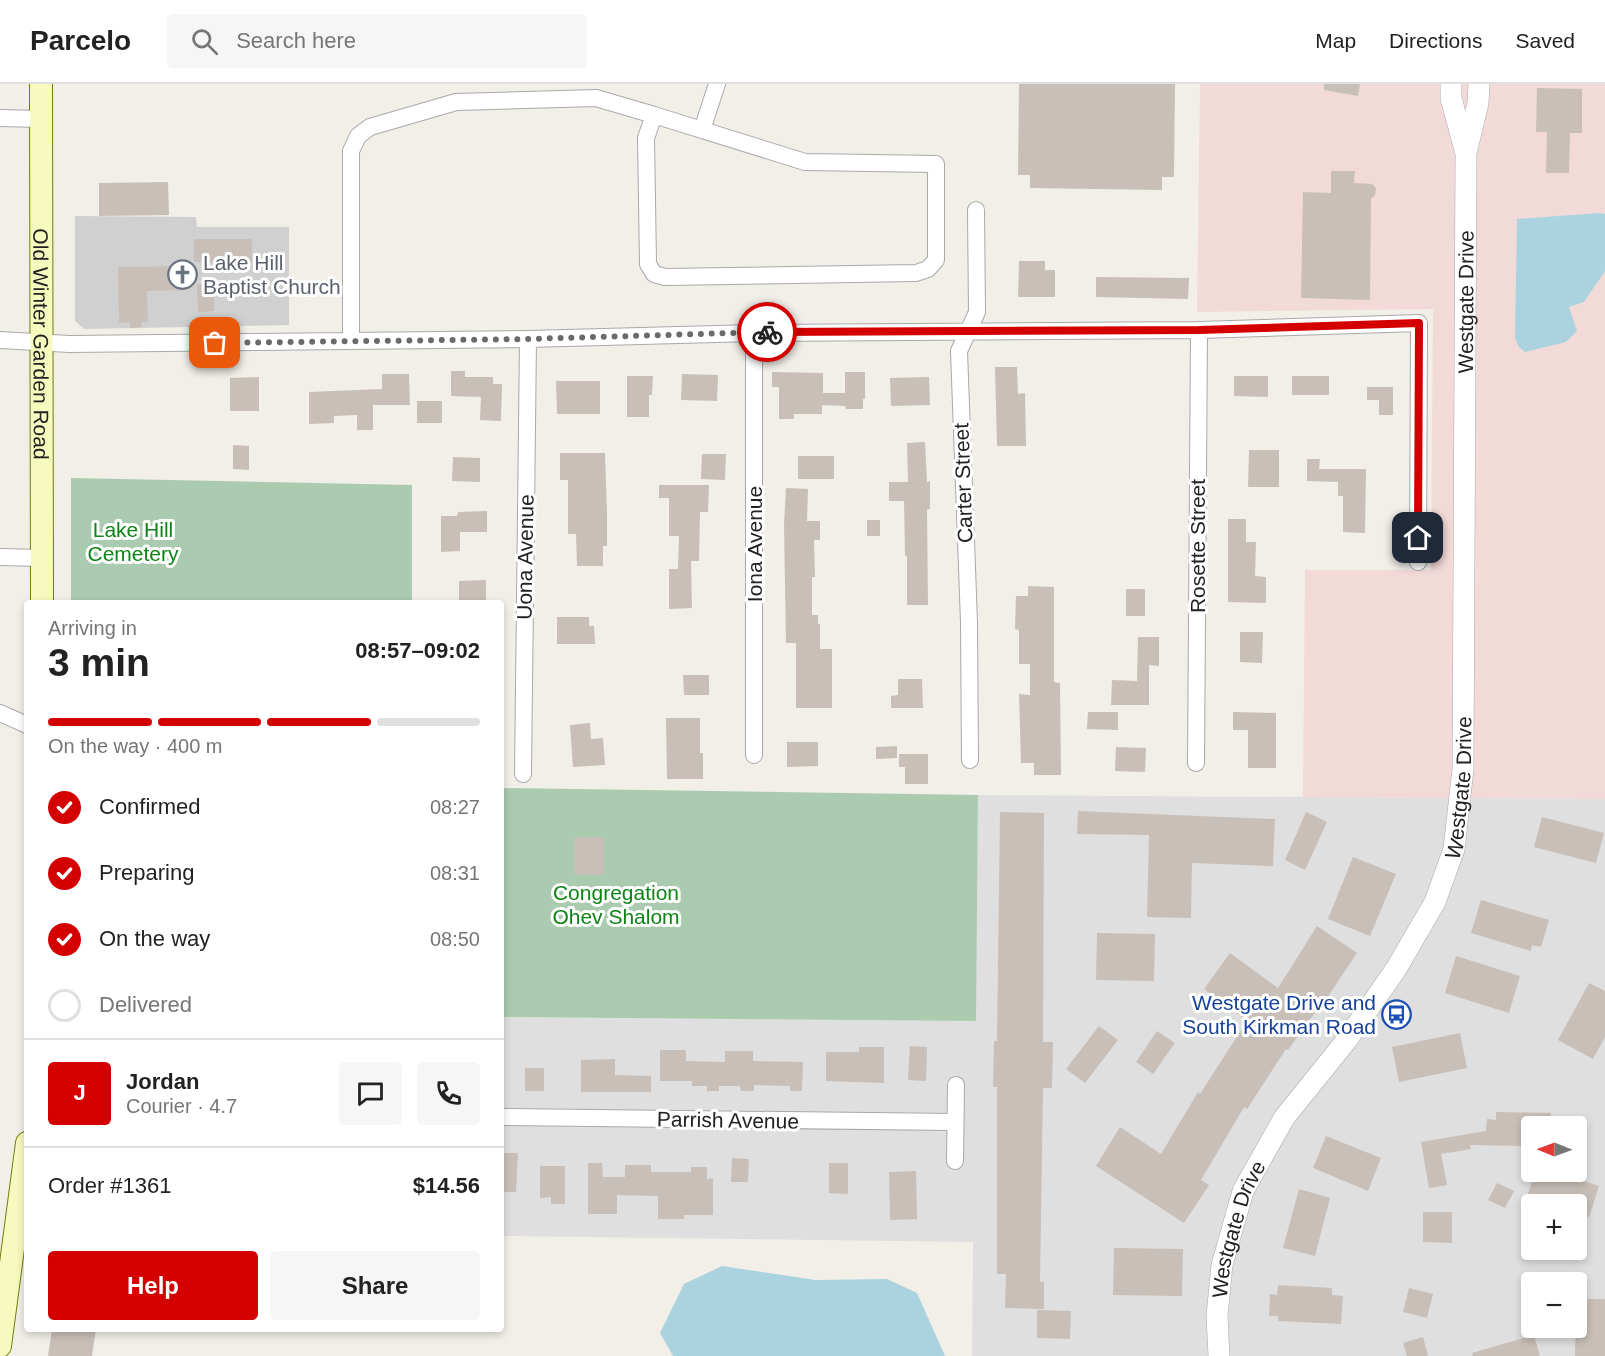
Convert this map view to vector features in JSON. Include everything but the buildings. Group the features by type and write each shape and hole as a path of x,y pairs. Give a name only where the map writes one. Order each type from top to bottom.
{"main road":[{"name":"Old Winter Garden Road","path":"42,84 42,600"},
{"path":"0,1347 24,1166"}],"street":[{"path":"702,130 717,84"},
{"name":"Westgate Drive","path":"1451,84 1451,98 1466,153"},
{"name":"Westgate Drive","path":"1219,1356 1217,1317 1222,1266 1243,1191 1284,1118 1346,1041 1396,969 1435,902 1454,849 1463,769 1466,153 1478,103 1479,84"},
{"path":"351,341 351,151 358,136 370,127 456,102 596,98 654,115 805,162 936,164 936,260 928,269 916,273 665,277 654,274 648,264 646,138 654,115"},
{"path":"0,118 41,119"},
{"name":"Carter Street","path":"970,760 969,622 959,351 977,312 976,210"},
{"path":"0,340 69,345 528,339 754,333 1199,330 1419,323 1418,562"},
{"name":"Rosette Street","path":"1196,763 1199,330"},
{"name":"Iona Avenue","path":"754,333 754,755"},
{"name":"Uona Avenue","path":"523,774 528,339"},
{"path":"0,557 42,558"},
{"path":"0,713 24,724"},
{"path":"955,1161 956,1085"},
{"name":"Parrish Avenue","path":"504,1117 955,1122"}],"shaded area":[{"path":"1200,84 1605,84 1605,799 1303,797 1305,570 1431,570 1433,309 1197,312"},
{"name":"Lake Hill Baptist Church","path":"75,216 196,217 197,227 289,227 289,325 84,329 75,321"},
{"path":"978,795 1605,799 1605,1356 972,1356 973,1242 504,1236 504,1017 975,1021"}],"green space":[{"name":"Lake Hill Cemetery","path":"71,478 412,485 412,600 71,600"},
{"name":"Congregation Ohev Shalom","path":"504,788 978,795 976,1021 504,1017"}],"water":[{"path":"1605,214 1605,271 1584,302 1569,307 1577,331 1566,342 1525,352 1519,347 1515,338 1517,219"},
{"path":"722,1266 816,1280 887,1279 917,1293 945,1356 673,1356 660,1333 684,1284"}],"way so far":[{"path":"215,343 528,339 767,332"}],"place":[{"name":"Lake Hill Baptist Church","path":"182,274"},
{"name":"Westgate Drive and South Kirkman Road","path":"1397,1014"}],"route":[{"path":"767,332 1199,330 1419,323 1418,538"}]}
